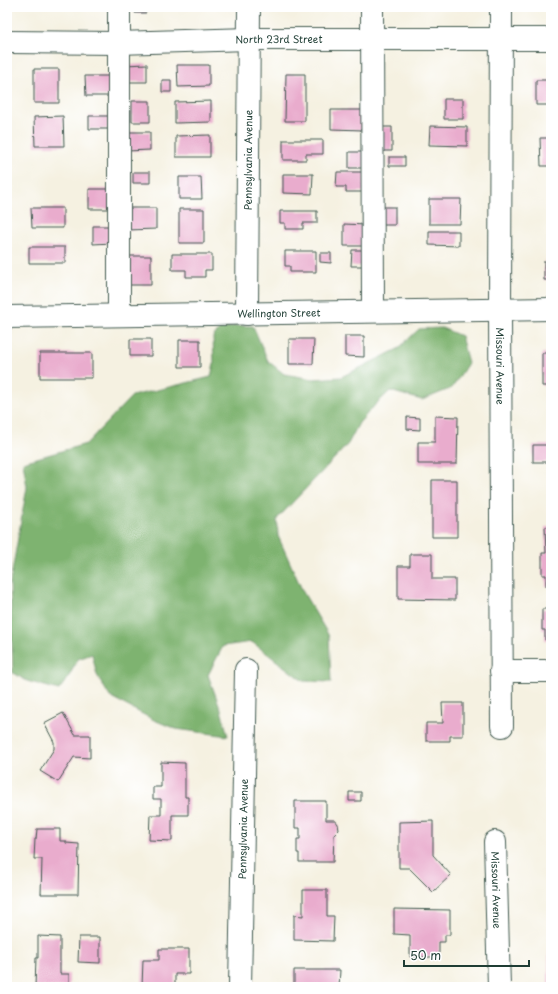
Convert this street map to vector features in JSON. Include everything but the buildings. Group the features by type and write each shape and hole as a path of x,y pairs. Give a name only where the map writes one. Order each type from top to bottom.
{"street":[{"path":"119,7 120,316"},
{"name":"Pennsylvania Avenue","path":"247,314 249,7"},
{"path":"372,7 372,311"},
{"name":"Missouri Avenue","path":"501,7 500,309 502,726"},
{"name":"North 23rd Street","path":"7,42 118,43 249,39 551,39"},
{"name":"Wellington Street","path":"7,317 551,309"},
{"name":"Pennsylvania Avenue","path":"240,987 246,670"},
{"path":"501,671 551,671"},
{"name":"Missouri Avenue","path":"495,842 499,987"}],"green space":[{"path":"235,326 253,326 268,361 284,374 313,379 341,377 398,349 419,329 442,328 461,336 468,363 452,388 422,400 390,391 359,423 348,444 277,519 278,536 303,592 329,636 331,682 303,681 252,642 223,646 208,675 221,710 228,736 176,729 154,720 110,697 97,675 92,654 78,659 69,676 59,690 27,681 13,673 10,583 27,487 23,462 86,444 132,396 211,377 214,363 213,337 219,330"}]}
